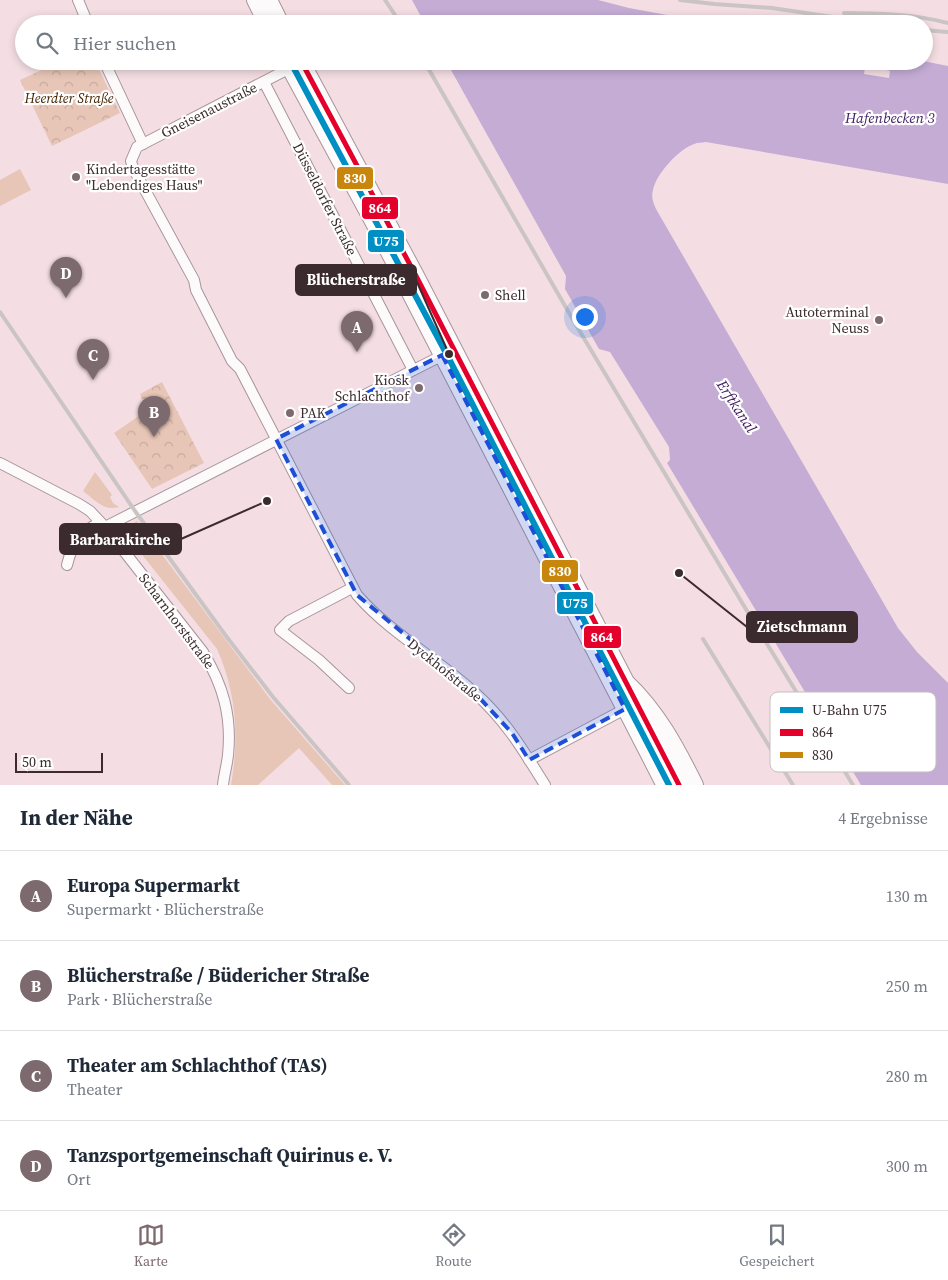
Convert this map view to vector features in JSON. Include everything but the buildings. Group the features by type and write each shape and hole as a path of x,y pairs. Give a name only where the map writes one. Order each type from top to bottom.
{"main road":[{"path":"255,0 262,15"},
{"path":"269,0 276,15"},
{"path":"299,70 626,682 679,785"},
{"path":"448,352 664,785"},
{"path":"626,682 665,729 696,785"}],"street":[{"path":"78,0 84,15"},
{"path":"108,70 143,144 135,150 131,161 133,168 194,280 196,290 232,361 240,369 276,439"},
{"name":"Gneisenaustraße","path":"143,144 284,70"},
{"name":"Düsseldorfer Straße","path":"264,82 413,370"},
{"path":"67,565 71,550 84,530 102,524 276,439 448,352"},
{"name":"Dyckhofstraße","path":"276,439 352,588 361,600 474,692 495,712 512,733 544,785"},
{"name":"Scharnhorststraße","path":"0,463 90,511 204,652 223,692 230,733 223,785"},
{"path":"349,688 319,660 280,630 289,621 352,588"},
{"path":"529,760 625,709"}],"highlighted area":[{"path":"442,355 625,709 529,760 512,733 474,692 357,595 276,439"}],"green space":[{"name":"Heerdter Straße","path":"42,70 99,70 120,113 52,146 20,80"},
{"path":"20,169 31,190 0,206 0,180"},
{"path":"162,382 204,463 152,489 114,433 146,411 140,394"},
{"path":"95,472 112,495 110,497 113,503 119,507 109,508 104,506 83,491"},
{"path":"137,521 270,699 345,785 332,785 299,748 258,785 231,785 235,750 234,716 229,683 224,666 217,649 128,537 132,524"}],"water":[{"path":"412,0 598,0 667,15 420,15"},
{"path":"933,63 948,66 948,184 706,142 696,143 675,157 663,170 655,184 652,195 656,209 898,628 917,652 948,683 948,785 861,785 853,772 936,772 936,692 805,692 667,463 670,460 669,447 610,352 599,349 565,289 566,276 451,70 933,70"}],"pier":[{"path":"865,70 890,71 889,78 864,74"}],"railway":[{"path":"385,0 395,15"},
{"path":"680,0 772,8 819,15"},
{"path":"844,13 896,15"},
{"path":"933,20 948,23"},
{"path":"933,31 948,32"},
{"path":"429,70 576,325 796,692"},
{"path":"0,312 135,511 226,636 273,697 349,785"},
{"path":"703,639 770,748"},
{"path":"785,772 793,785"},
{"path":"845,772 853,785"}],"metro line":[{"name":"U75","path":"295,70 446,353 669,785"}],"transit line":[{"name":"830","path":"297,70 408,277 671,785"},
{"name":"864","path":"306,70 415,274 679,785"}],"place":[{"name":"Kindertagesstätte \"Lebendiges Haus\"","path":"76,177"},
{"name":"Shell","path":"485,295"},
{"name":"Tanzsportgemeinschaft Quirinus e. V.","path":"66,298"},
{"name":"Autoterminal Neuss","path":"879,320"},
{"name":"Europa Supermarkt","path":"357,352"},
{"name":"Blücherstraße","path":"449,354"},
{"name":"Theater am Schlachthof (TAS)","path":"93,380"},
{"name":"Kiosk Schlachthof","path":"419,388"},
{"name":"PAK","path":"290,413"},
{"name":"Blücherstraße / Büdericher Straße","path":"154,437"},
{"name":"Barbarakirche","path":"267,501"},
{"name":"Zietschmann","path":"679,573"}],"water label":[{"name":"Hafenbecken 3","path":"890,117"},
{"name":"Erftkanal","path":"737,406"}]}
